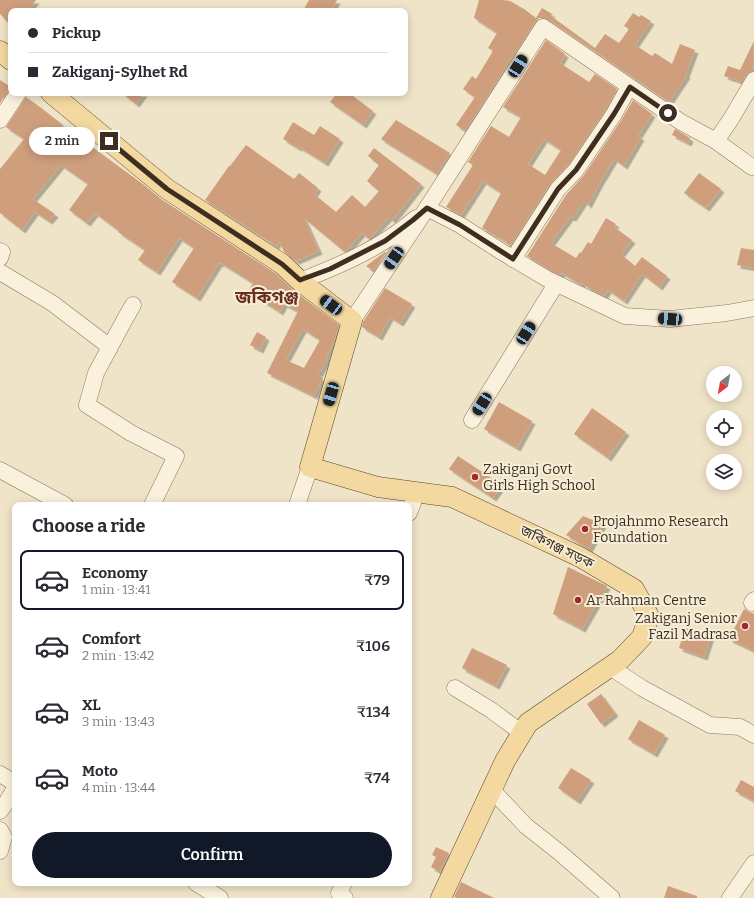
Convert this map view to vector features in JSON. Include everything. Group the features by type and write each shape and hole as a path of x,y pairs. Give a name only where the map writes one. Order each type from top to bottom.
{"main road":[{"path":"0,51 8,58"},
{"path":"55,96 167,189 282,264 352,321 310,467"},
{"name":"জকিগঞ্জ সড়ক","path":"310,467 378,487 452,497 580,557 634,590 649,616 642,637 620,660 528,723 505,761 441,898"}],"street":[{"path":"352,321 427,208 543,27 681,122 716,141 752,167"},
{"path":"716,141 754,80"},
{"path":"513,259 558,189 576,170 614,114 630,87"},
{"path":"0,120 16,96"},
{"path":"427,208 460,225 513,259 556,284 625,316 670,319 727,313 754,308"},
{"path":"300,280 330,269 385,241 427,208"},
{"path":"0,251 2,252 0,258"},
{"path":"0,272 52,303 110,347"},
{"path":"472,420 556,284"},
{"path":"133,305 96,373 87,405 132,433 176,456 153,502"},
{"path":"298,502 310,467"},
{"path":"0,470 59,502"},
{"path":"412,505 417,492"},
{"path":"610,668 642,688 710,725 740,727 754,735"},
{"path":"456,688 491,710 522,733"},
{"path":"0,774 12,781"},
{"path":"492,790 526,826 559,852 612,898"},
{"path":"0,811 12,793"},
{"path":"0,830 4,837 0,851"},
{"path":"730,898 754,863"},
{"path":"201,886 220,898"},
{"path":"343,886 339,894 345,898"}],"building":[{"path":"0,0 36,0 30,8 8,8 8,23 0,14"},
{"path":"309,0 337,0 333,8 305,8"},
{"path":"479,0 510,1 536,18 542,8 552,14 551,16 595,48 605,34 619,43 629,29 624,26 633,13 639,17 641,15 651,21 635,45 652,56 655,53 672,64 680,44 695,50 686,74 687,75 669,102 548,19 539,18 465,131 456,125 475,97 463,89 472,76 476,79 493,51 488,48 497,33 474,18"},
{"path":"546,40 565,54 560,63 589,82 595,74 617,89 606,109 569,164 550,184 510,246 506,243 507,242 482,228 501,193 483,181 461,215 446,207 473,165 468,162 491,126 509,137 521,117 503,107","holes":["544,139 561,150 545,175 528,164"]},
{"path":"754,41 753,71 746,75 742,82 724,76 728,66 740,70"},
{"path":"0,80 8,85 8,91 0,103"},
{"path":"126,96 142,96 136,104"},
{"path":"335,96 353,96 373,111 363,125 330,102"},
{"path":"26,97 63,125 58,130 86,152 91,146 161,199 275,273 293,290 339,325 333,345 326,356 328,357 318,376 323,378 314,396 267,373 298,311 284,304 280,312 248,292 253,283 221,263 219,263 197,298 172,282 194,248 179,238 157,272 138,260 145,250 118,232 119,231 95,213 87,223 69,210 88,184 61,165 33,199 55,214 49,221 35,212 22,230 0,213 0,169 24,139 6,127","holes":["303,329 320,340 304,368 286,360"]},
{"path":"633,100 652,114 638,136 641,137 624,166 614,159 588,205 584,201 573,218 570,217 551,243 576,258 588,242 591,244 606,218 616,224 614,227 632,240 621,254 635,266 642,257 667,276 659,287 642,274 624,301 608,290 604,296 582,283 581,285 562,273 560,275 553,272 527,256 566,195 584,175"},
{"path":"396,120 450,153 437,174 381,139"},
{"path":"293,122 314,135 320,126 340,139 325,163 283,139"},
{"path":"675,129 690,138 688,143 672,135"},
{"path":"246,145 294,179 299,173 318,188 314,194 336,212 352,195 365,207 379,191 367,181 379,165 368,156 374,148 421,184 392,220 389,217 369,239 362,233 345,252 304,218 319,251 296,261 284,252 279,241 276,246 205,200"},
{"path":"699,173 721,189 706,208 684,193"},
{"path":"741,248 754,250 754,268 737,265"},
{"path":"387,252 373,271 366,266"},
{"path":"385,288 412,304 400,323 390,317 379,337 362,327 363,322"},
{"path":"257,332 266,337 260,350 250,345"},
{"path":"499,402 532,421 517,448 484,429"},
{"path":"592,408 626,432 608,458 574,434"},
{"name":"Zakiganj Govt Girls High School","path":"458,456 502,485 493,498 449,469"},
{"name":"Projahnmo Research Foundation","path":"583,516 603,524 589,549 566,535"},
{"name":"Ar Rahman Centre","path":"568,567 607,586 582,629 553,614"},
{"name":"Zakiganj Senior Fazil Madrasa","path":"744,609 754,614 754,651 729,639"},
{"path":"685,628 711,636 704,657 679,648"},
{"path":"472,648 507,665 496,686 462,668"},
{"path":"601,694 615,713 601,724 587,704"},
{"path":"639,720 665,735 654,754 628,739"},
{"path":"571,768 591,780 577,801 558,788"},
{"path":"741,780 754,787 754,801 735,791"},
{"path":"436,847 449,853 440,872 431,867 436,857 432,855"},
{"path":"461,882 494,898 454,897"},
{"path":"668,886 697,896 697,898 664,898"}],"place":[{"name":"Zakiganj Govt Girls High School","path":"475,477"},
{"name":"Projahnmo Research Foundation","path":"585,529"},
{"name":"Ar Rahman Centre","path":"578,600"},
{"name":"Zakiganj Senior Fazil Madrasa","path":"745,626"}],"district":[{"name":"জকিগঞ্জ","path":"267,297"}],"route":[{"path":"109,141 167,189 282,264 300,280 330,269 385,241 427,208 460,225 513,259 558,189 576,170 614,114 630,87 668,113"}]}
